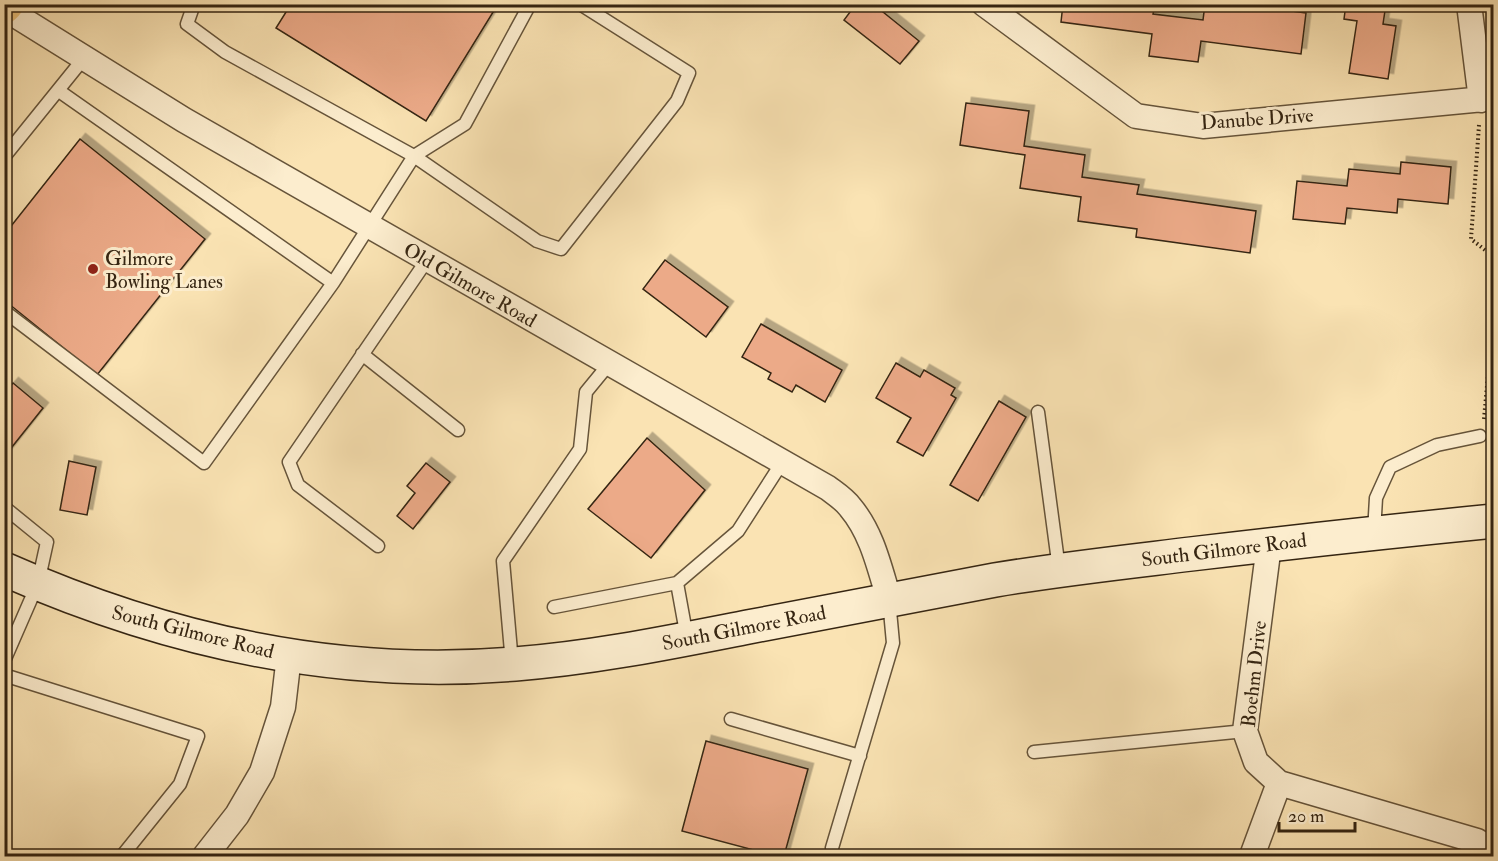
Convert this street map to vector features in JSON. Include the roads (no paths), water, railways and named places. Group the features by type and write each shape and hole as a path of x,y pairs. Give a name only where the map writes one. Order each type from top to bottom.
{"main road":[{"name":"South Gilmore Road","path":"4,569 81,601 155,626 218,643 342,663 394,666 512,664 629,650 889,599 1059,570 1494,521"}],"street":[{"path":"1469,4 1487,99"},
{"name":"Old Gilmore Road","path":"5,7 184,120 828,488 849,505 862,524 873,546 889,599"},
{"name":"Danube Drive","path":"994,8 1136,116 1203,126 1487,99"},
{"name":"Boehm Drive","path":"1269,545 1245,731 1256,762 1279,783 1477,841 1494,851"},
{"path":"205,856 237,815 262,772 283,707 289,656"},
{"path":"1252,856 1279,783"}],"lane":[{"path":"195,4 187,24 225,52 414,156 537,241 561,249 677,101 689,73 580,4"},
{"path":"4,311 204,463 333,283 414,156 465,124 530,4"},
{"path":"4,157 84,58"},
{"path":"59,91 333,283"},
{"path":"378,546 298,485 289,462 427,260"},
{"path":"362,354 458,430"},
{"path":"512,664 503,561 580,449 586,392 609,364"},
{"path":"1038,412 1059,570"},
{"path":"1374,533 1376,498 1389,467 1437,445 1480,436"},
{"path":"554,607 677,583 738,531 783,461"},
{"path":"4,507 47,542 38,584 4,661"},
{"path":"677,583 687,639"},
{"path":"832,848 893,643 889,599"},
{"path":"4,675 198,736 180,784 122,856"},
{"path":"731,719 860,756"},
{"path":"1034,752 1245,731"}],"place":[{"name":"Gilmore Bowling Lanes","path":"93,269"}]}
